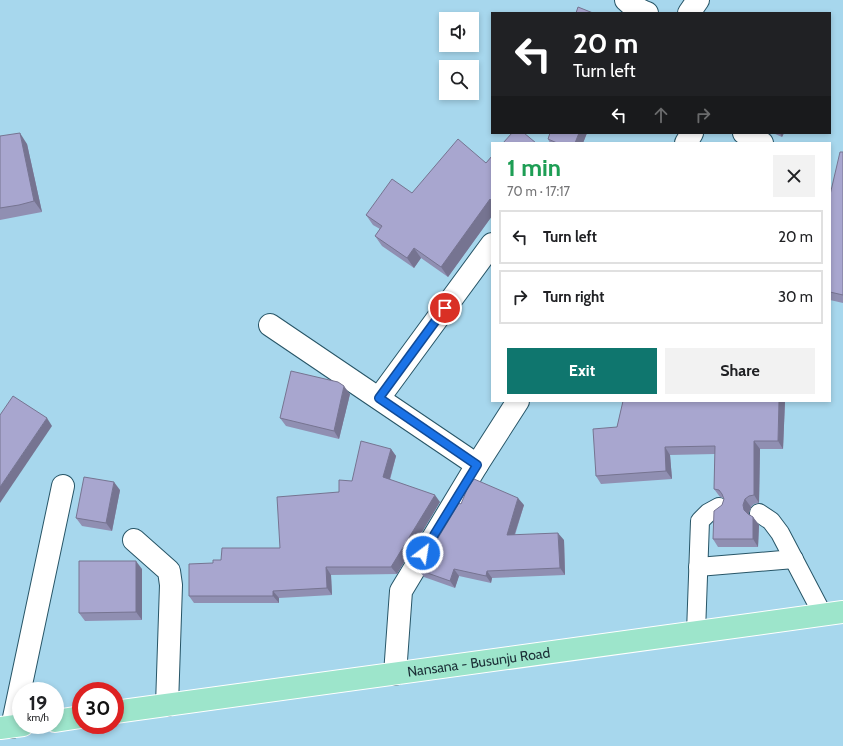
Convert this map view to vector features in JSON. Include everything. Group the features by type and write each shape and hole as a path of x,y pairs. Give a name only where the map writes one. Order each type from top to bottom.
{"main road":[{"name":"Nansana - Busunju Road","path":"124,711 833,613"}],"street":[{"path":"626,0 644,12"},
{"path":"691,12 698,0"},
{"path":"746,134 760,142"},
{"path":"379,398 491,245"},
{"path":"270,325 477,465"},
{"path":"395,674 401,591 477,465 517,402"},
{"path":"22,682 63,486"},
{"path":"134,540 169,570 170,585 167,705"}],"lane":[{"path":"696,632 700,521 708,513 719,507"},
{"path":"759,513 771,520 780,533 794,560 833,613"},
{"path":"698,567 794,560"}],"building":[{"path":"578,7 590,12 576,12"},
{"path":"20,133 34,201 0,208 0,136"},
{"path":"511,134 525,134 535,142 504,142"},
{"path":"550,134 579,134 575,142 555,142 548,139"},
{"path":"458,139 486,163 491,157 491,200 490,199 441,267 414,248 407,258 375,236 382,226 366,215 392,179 412,193"},
{"path":"840,152 843,152 843,295 831,292 831,191"},
{"path":"291,371 338,382 344,386 334,431 280,418"},
{"path":"13,396 47,418 0,487 0,415"},
{"path":"623,402 779,402 778,441 754,441 754,495 745,499 743,505 744,510 753,517 753,539 713,539 714,511 722,505 724,499 719,490 714,489 715,446 665,447 666,471 596,476 593,429 617,427"},
{"path":"361,441 391,449 383,477 435,495 391,567 326,567 327,588 273,591 273,596 189,596 189,564 213,563 213,560 221,560 222,548 280,548 277,497 339,492 339,480 352,481"},
{"path":"84,477 114,482 106,523 76,518"},
{"path":"474,479 518,498 507,535 558,533 560,568 487,571 486,576 454,569 450,581 419,570 459,503 461,504 468,487"},
{"path":"79,561 136,561 136,612 79,613"}],"route":[{"path":"423,553 477,465 379,398 445,308"}]}
